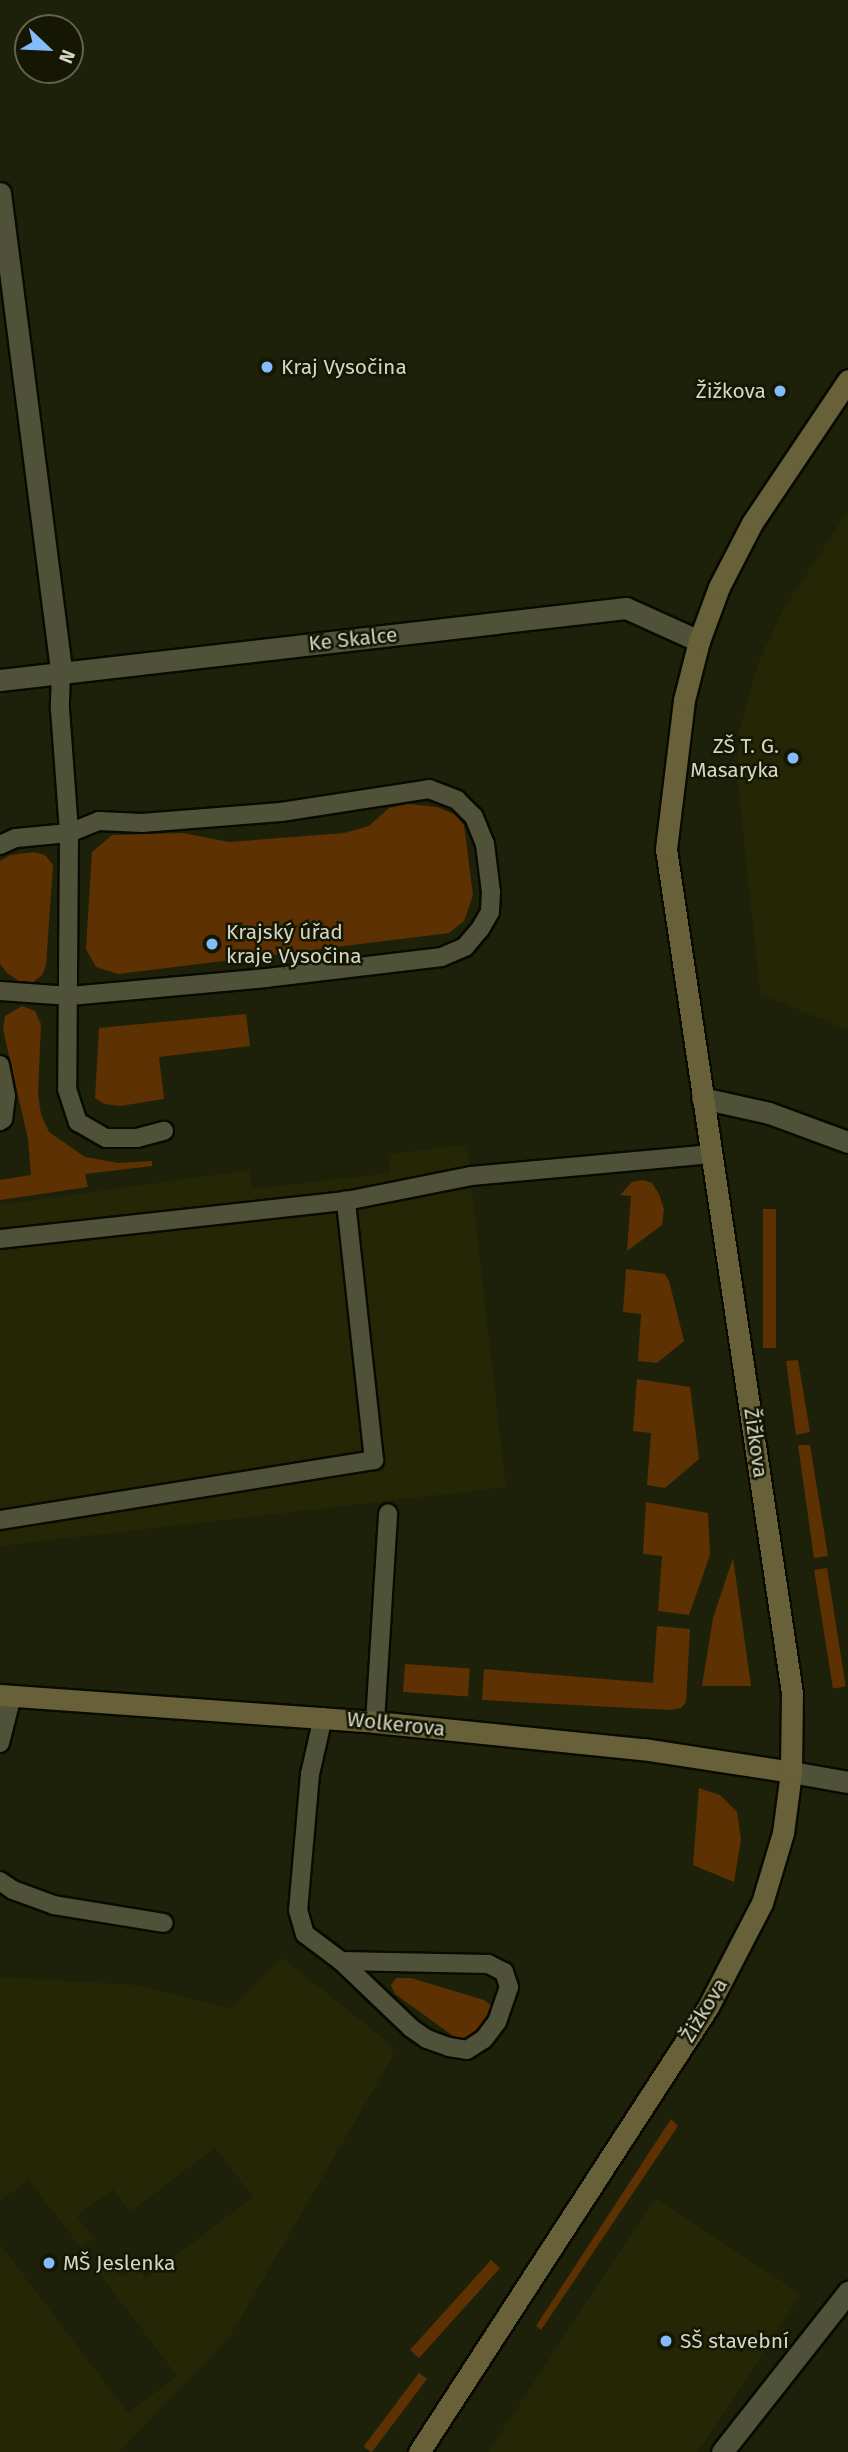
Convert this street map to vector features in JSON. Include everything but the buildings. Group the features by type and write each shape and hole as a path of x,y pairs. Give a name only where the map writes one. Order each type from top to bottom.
{"main road":[{"name":"Žižkova","path":"419,2452 708,2007 762,1903 783,1833 791,1772 792,1693 666,849 684,700 699,642 719,587 752,523 848,380"},
{"name":"Wolkerova","path":"6,1696 375,1722 643,1749 791,1772"}],"street":[{"path":"0,193 61,672"},
{"name":"Ke Skalce","path":"0,680 626,608 699,642"},
{"path":"702,1098 769,1113 848,1142"},
{"path":"791,1772 848,1782"},
{"path":"722,2452 848,2292"}],"lane":[{"path":"61,672 60,709 69,833 70,996 67,1089 78,1122 106,1138 137,1138 164,1131"},
{"path":"0,845 16,838 69,833 99,821 142,823 281,812 429,789 457,800 474,817 485,844 491,892 490,912 480,929 466,947 442,957 267,978 70,996 0,991"},
{"path":"0,1065 6,1096 3,1119 0,1121"},
{"path":"0,1239 346,1201 471,1175 712,1154"},
{"path":"0,1520 374,1460 346,1201"},
{"path":"375,1722 388,1513"},
{"path":"0,1743 6,1696"},
{"path":"323,1717 310,1774 298,1910 305,1934 341,1961 411,2028 427,2039 467,2050 484,2039 497,2022 509,1987 504,1972 488,1964 341,1961"},
{"path":"0,1881 13,1890 54,1905 164,1923"}],"shaded area":[{"name":"ZŠ T. G. Masaryka","path":"848,511 848,1030 760,994 738,783 739,732 758,663 784,608"},
{"path":"408,804 437,807 454,814 464,825 473,895 464,921 449,933 118,974 96,967 86,949 92,852 112,835 183,833 229,842 344,833 369,826 389,808"},
{"path":"34,852 45,855 53,865 46,965 42,975 33,982 19,981 0,964 0,861 10,855"},
{"path":"22,1006 35,1011 41,1024 38,1094 41,1115 49,1132 85,1157 119,1163 152,1161 152,1166 85,1174 88,1187 0,1200 0,1180 31,1175 28,1139 3,1029 5,1016"},
{"path":"246,1014 250,1046 159,1057 164,1099 120,1106 104,1104 95,1098 99,1028"},
{"path":"467,1145 506,1487 0,1546 0,1205 250,1170 252,1189 390,1173 388,1154"},
{"path":"643,1180 652,1183 659,1194 664,1209 662,1225 627,1251 631,1196 620,1195 632,1182"},
{"path":"763,1209 776,1209 776,1348 763,1348"},
{"path":"626,1269 665,1274 669,1281 684,1341 657,1363 638,1361 641,1314 623,1312"},
{"path":"798,1360 810,1432 796,1435 786,1361"},
{"path":"637,1379 690,1387 699,1459 665,1488 647,1485 651,1433 633,1431"},
{"path":"798,1445 810,1445 828,1556 814,1558"},
{"path":"646,1502 708,1513 710,1555 689,1615 658,1611 662,1556 643,1554"},
{"path":"733,1558 751,1686 702,1686 713,1618"},
{"path":"827,1568 846,1687 833,1689 814,1570"},
{"path":"657,1626 690,1629 686,1702 681,1708 670,1710 482,1700 484,1669 653,1683"},
{"path":"405,1664 470,1669 468,1696 403,1692"},
{"path":"699,1788 720,1795 737,1812 741,1839 734,1882 693,1865"},
{"path":"282,1958 388,2042 394,2054 229,2338 119,2452 0,2452 0,2244 128,2413 177,2376 94,2266 107,2256 122,2277 137,2267 146,2278 253,2197 215,2148 130,2212 113,2189 77,2216 94,2239 81,2248 29,2180 0,2201 0,1977 135,1985 232,2008"},
{"path":"396,1978 411,1978 484,2000 497,2010 480,2033 472,2037 456,2038 395,1994 391,1985"},
{"path":"671,2119 678,2126 541,2330 536,2326"},
{"name":"SŠ stavební","path":"655,2198 801,2294 726,2410 697,2452 488,2452"},
{"path":"491,2260 500,2268 419,2358 410,2350"},
{"path":"419,2373 427,2379 372,2452 364,2446"}],"place":[{"name":"Kraj Vysočina","path":"267,367"},
{"name":"Žižkova","path":"780,391"},
{"name":"ZŠ T. G. Masaryka","path":"793,758"},
{"name":"Krajský úřad kraje Vysočina","path":"212,944"},
{"name":"MŠ Jeslenka","path":"49,2263"},
{"name":"SŠ stavební","path":"666,2341"}]}
